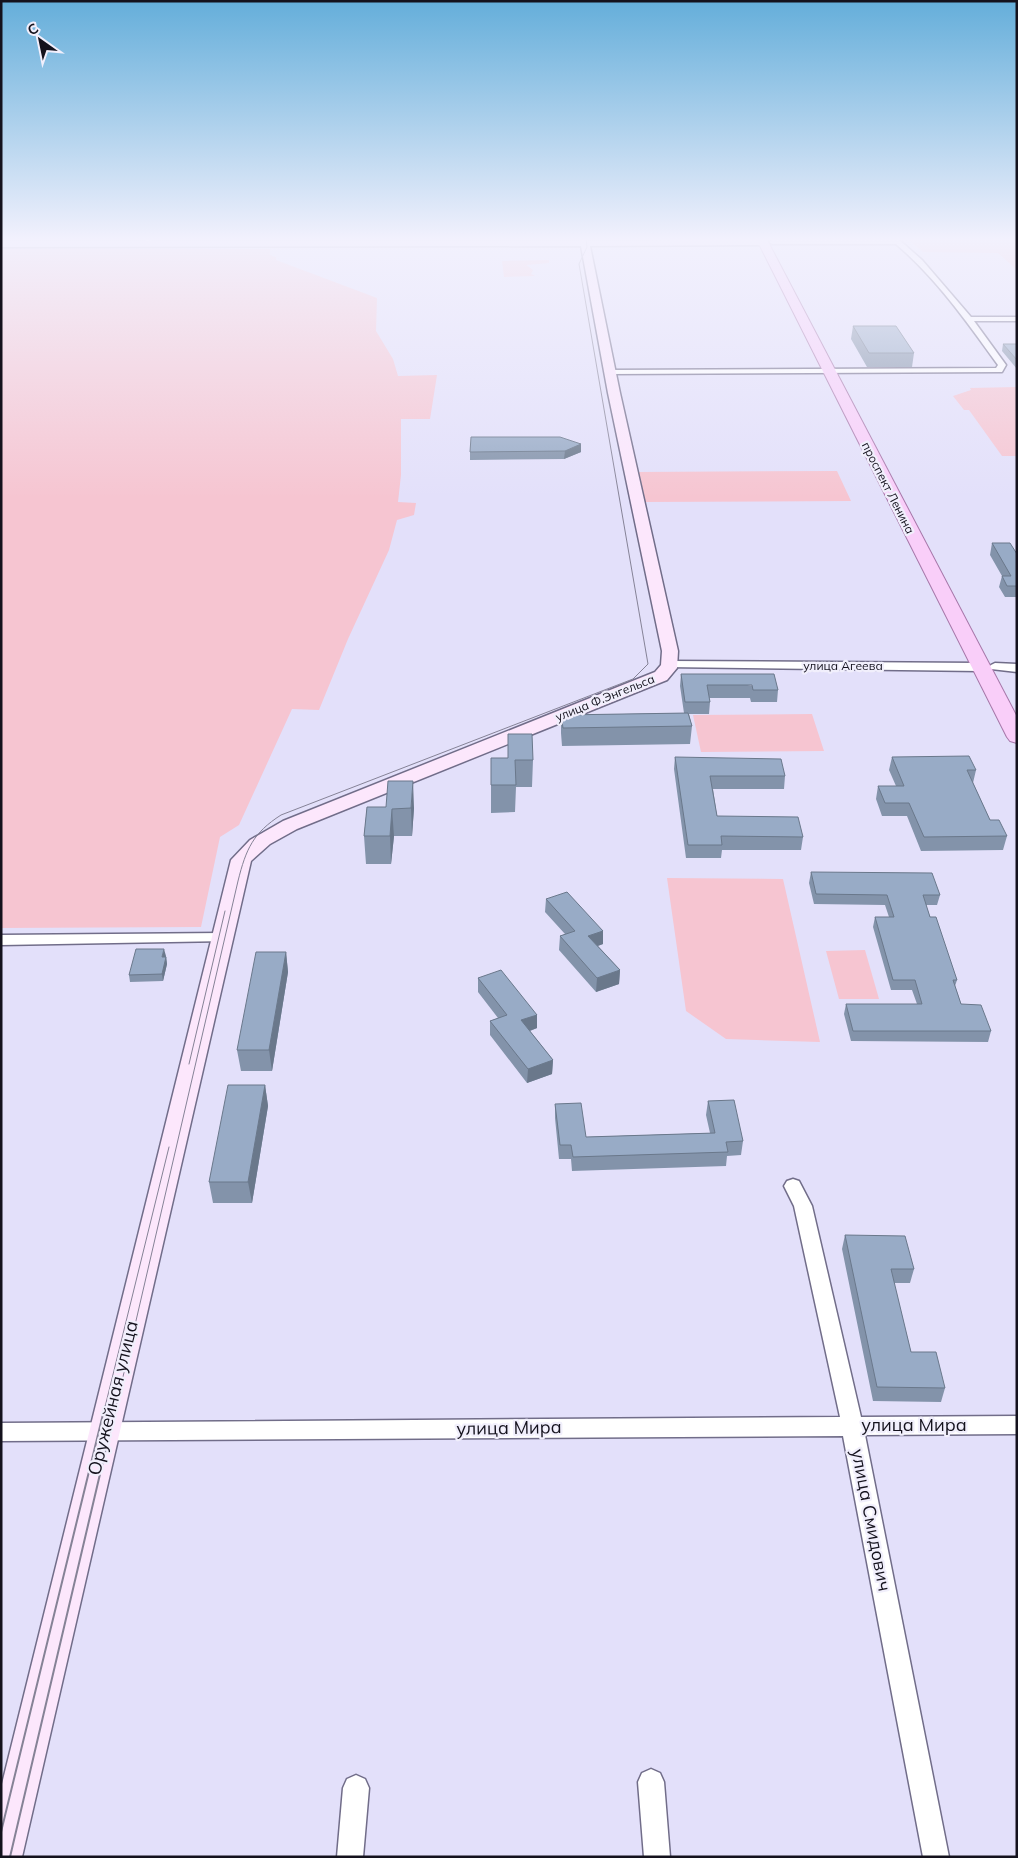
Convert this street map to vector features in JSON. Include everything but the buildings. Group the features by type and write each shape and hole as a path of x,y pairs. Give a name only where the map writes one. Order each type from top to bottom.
{"main road":[{"name":"проспект Ленина","path":"814,325 835,372 988,667 1017,737"},
{"name":"проспект Ленина","path":"988,667 1017,707"}],"street":[{"name":"улица Ф.Энгельса","path":"222,938 241,860 247,852 276,832 661,676 668,671 670,665 666,633 624,444 600,325"},
{"path":"609,372 999,370 1002,365 973,325"},
{"name":"улица Агеева","path":"670,665 1017,668"},
{"path":"1,940 222,938"},
{"name":"Оружейная улица","path":"3,1857 222,938"},
{"name":"улица Смидович","path":"793,1186 803,1206 852,1425 936,1857"},
{"name":"улица Мира","path":"1,1432 1017,1425"},
{"path":"651,1782 657,1857"},
{"path":"350,1857 356,1788"}],"shaded area":[{"path":"1,325 376,325 376,331 393,359 398,376 437,375 430,419 401,419 401,475 398,502 416,503 414,515 397,520 389,550 348,639 319,710 292,709 239,825 220,837 201,927 1,928"},
{"path":"1017,387 1017,456 1002,456 969,410 964,410 953,396 971,390 970,388"},
{"path":"837,471 851,501 642,502 636,472"},
{"path":"812,714 824,751 701,752 693,715"},
{"path":"667,878 783,879 820,1042 726,1039 686,1011"},
{"path":"865,950 879,999 839,999 826,951"}],"tram line":[{"path":"116,1407 238,881 244,860 257,835 281,815 633,679 648,664 589,325"},
{"path":"189,1064 225,911"},
{"path":"105,1407 169,1147"},
{"path":"1,1832 105,1406"},
{"path":"10,1857 116,1406"}]}
